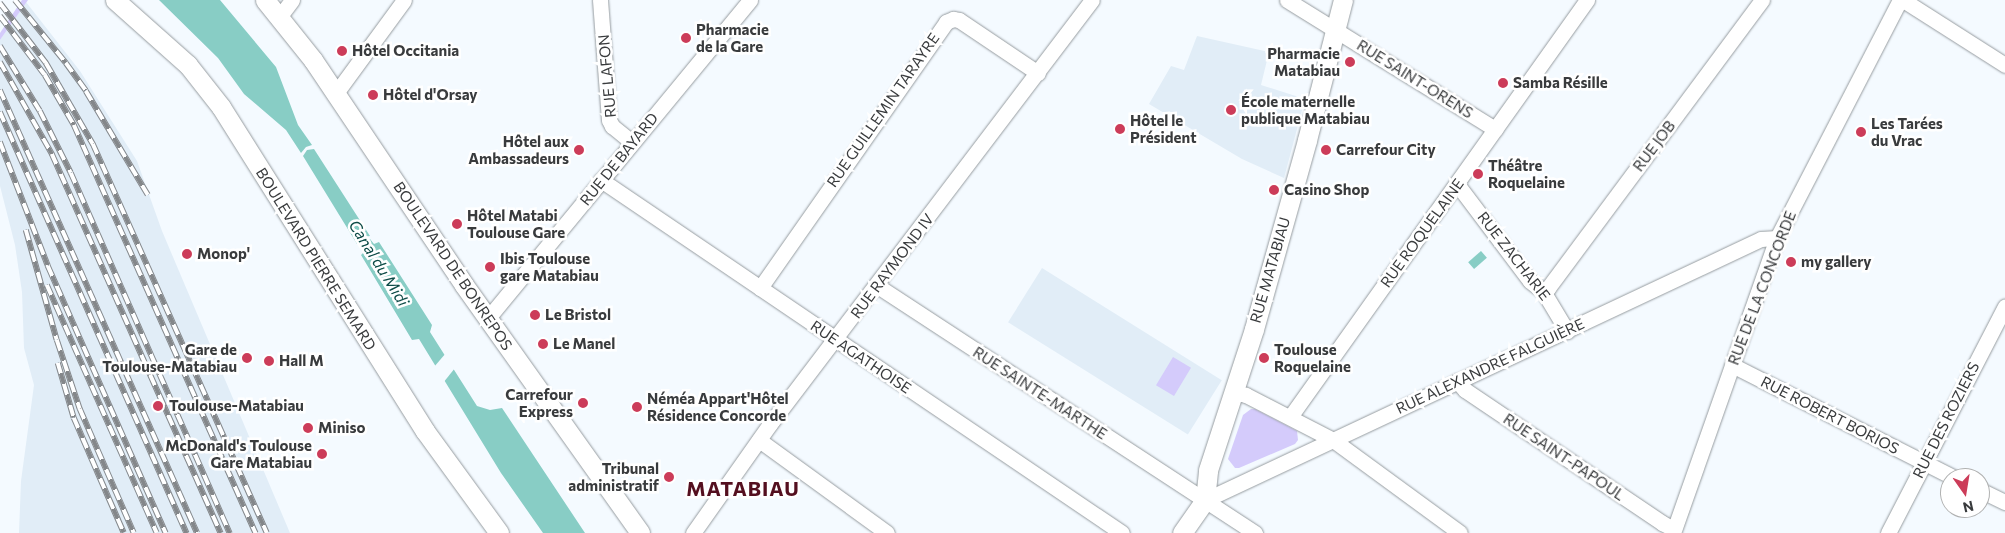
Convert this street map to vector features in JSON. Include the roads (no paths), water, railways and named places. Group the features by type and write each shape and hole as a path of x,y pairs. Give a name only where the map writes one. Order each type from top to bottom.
{"main road":[{"name":"BOULEVARD PIERRE SEMARD","path":"115,0 188,66 221,107 425,431 499,533"},
{"name":"BOULEVARD DE BONREPOS","path":"265,0 280,16 336,93 488,318 640,533"},
{"name":"RUE MATABIAU","path":"1182,533 1205,500 1208,470 1254,329 1292,194 1342,0"}],"street":[{"path":"280,16 292,0"},
{"path":"336,93 404,0"},
{"name":"RUE LAFON","path":"600,0 609,120 612,126 632,142"},
{"name":"RUE DE BAYARD","path":"488,318 750,0"},
{"name":"RUE RAYMOND IV","path":"693,533 759,440 1092,0"},
{"name":"RUE SAINT-ORENS","path":"1287,0 1334,31 1366,48 1495,129"},
{"name":"RUE ROQUELAINE","path":"1290,417 1587,0"},
{"name":"RUE JOB","path":"1543,291 1548,288 1762,0"},
{"path":"1901,0 2005,65"},
{"name":"RUE DE LA CONCORDE","path":"1673,531 1777,238 1901,0"},
{"name":"RUE GUILLEMIN TARAYRE","path":"760,288 946,22 959,20 1038,73"},
{"name":"RUE AGATHOISE","path":"601,180 1122,533"},
{"name":"RUE ZACHARIE","path":"1457,184 1530,281 1543,291 1567,330"},
{"name":"RUE ALEXANDRE FALGUIÈRE","path":"1205,500 1761,239 1777,238"},
{"name":"RUE SAINTE-MARTHE","path":"876,285 1255,533"},
{"name":"RUE DES ROZIERS","path":"1888,533 2005,306"},
{"name":"RUE ROBERT BORIOS","path":"1732,365 1940,470"},
{"name":"RUE SAINT-PAPOUL","path":"1457,381 1465,390 1673,531"},
{"path":"1232,392 1246,395 1332,440 1460,533"},
{"path":"759,440 887,533"},
{"path":"1990,495 2005,502"}],"water":[{"path":"159,0 220,0 276,67 298,125 312,145 306,147 301,153 286,130 244,94 218,58"},
{"path":"314,149 370,236 362,237 357,244 303,156 307,150"},
{"name":"Canal du Midi","path":"370,239 374,244 379,242 432,325 430,332 477,406 490,410 502,408 585,533 543,533 501,473 419,339 412,340 361,255 364,252 359,245 364,240"},
{"path":"1481,251 1487,258 1474,269 1468,262"}],"railway":[{"path":"15,0 86,91 148,195"},
{"path":"0,3 46,63 93,144 267,533"},
{"path":"0,16 45,75 74,125 256,533"},
{"path":"0,46 40,111 71,173 230,533"},
{"path":"0,62 52,154 221,533"},
{"path":"0,90 197,533"},
{"path":"0,112 187,533"},
{"path":"0,142 48,266 166,533"},
{"path":"26,230 57,340 80,409 134,533"},
{"path":"47,285 157,533"},
{"path":"58,363 74,418 124,533"}],"place":[{"name":"Pharmacie de la Gare","path":"686,38"},
{"name":"Hôtel Occitania","path":"342,51"},
{"name":"Pharmacie Matabiau","path":"1350,62"},
{"name":"Samba Résille","path":"1503,83"},
{"name":"Hôtel d'Orsay","path":"373,95"},
{"name":"École maternelle publique Matabiau","path":"1231,110"},
{"name":"Hôtel le Président","path":"1120,129"},
{"name":"Les Tarées du Vrac","path":"1861,132"},
{"name":"Hôtel aux Ambassadeurs","path":"579,150"},
{"name":"Carrefour City","path":"1326,150"},
{"name":"Théâtre Roquelaine","path":"1478,174"},
{"name":"Casino Shop","path":"1274,190"},
{"name":"Hôtel Matabi Toulouse Gare","path":"457,224"},
{"name":"Monop'","path":"187,254"},
{"name":"my gallery","path":"1791,262"},
{"name":"Ibis Toulouse gare Matabiau","path":"490,267"},
{"name":"Le Bristol","path":"535,315"},
{"name":"Le Manel","path":"543,344"},
{"name":"Gare de Toulouse-Matabiau","path":"247,358"},
{"name":"Toulouse Roquelaine","path":"1264,358"},
{"name":"Hall M","path":"269,361"},
{"name":"Carrefour Express","path":"583,403"},
{"name":"Toulouse-Matabiau","path":"158,406"},
{"name":"Néméa Appart'Hôtel Résidence Concorde","path":"637,407"},
{"name":"Miniso","path":"308,428"},
{"name":"McDonald's Toulouse Gare Matabiau","path":"322,454"},
{"name":"Tribunal administratif","path":"669,477"}],"district":[{"name":"MATABIAU","path":"743,488"}]}
